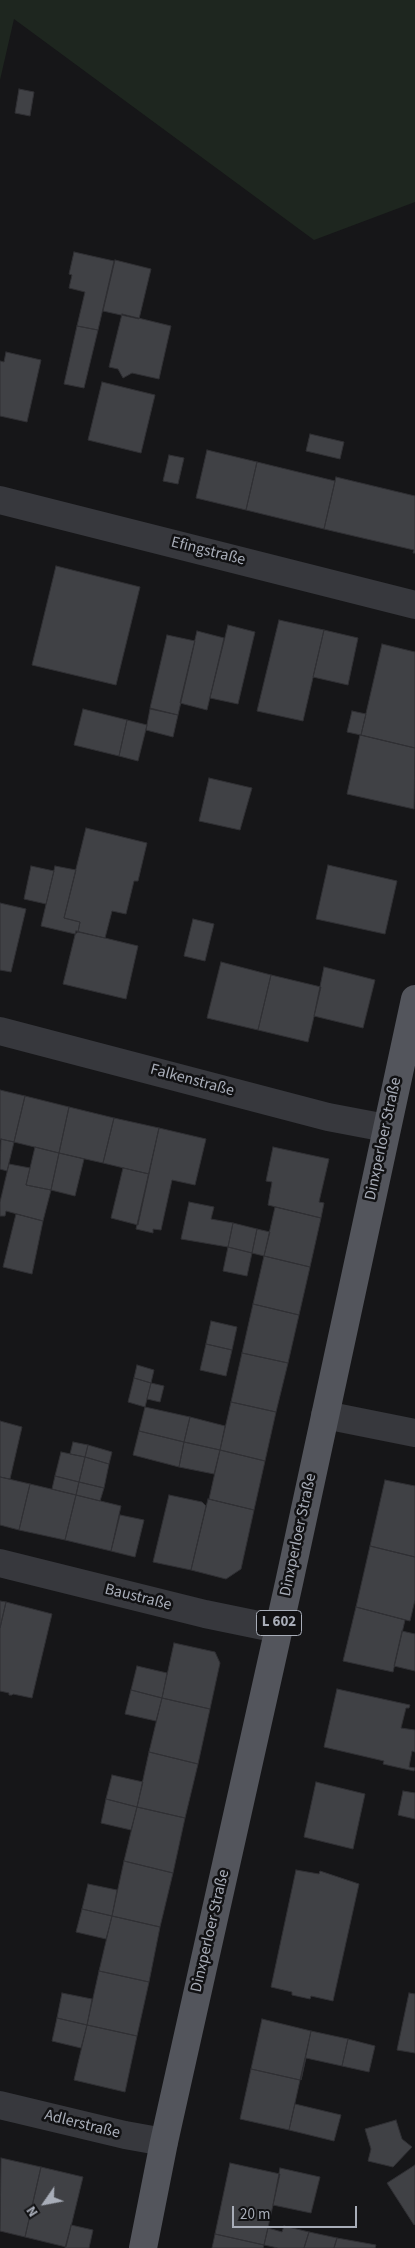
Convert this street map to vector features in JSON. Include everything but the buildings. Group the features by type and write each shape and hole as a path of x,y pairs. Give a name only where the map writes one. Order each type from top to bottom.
{"main road":[{"name":"Dinxperloer Straße","path":"143,2248 164,2142 415,998"}],"street":[{"name":"Efingstraße","path":"0,500 415,605"},
{"name":"Falkenstraße","path":"0,1031 328,1117 386,1128"},
{"path":"325,1415 415,1433"},
{"name":"Baustraße","path":"0,1563 205,1614 278,1629"},
{"name":"Adlerstraße","path":"0,2105 125,2135 164,2142"}],"shaded area":[{"path":"0,0 415,0 415,202 314,240 14,19 0,80"}]}
